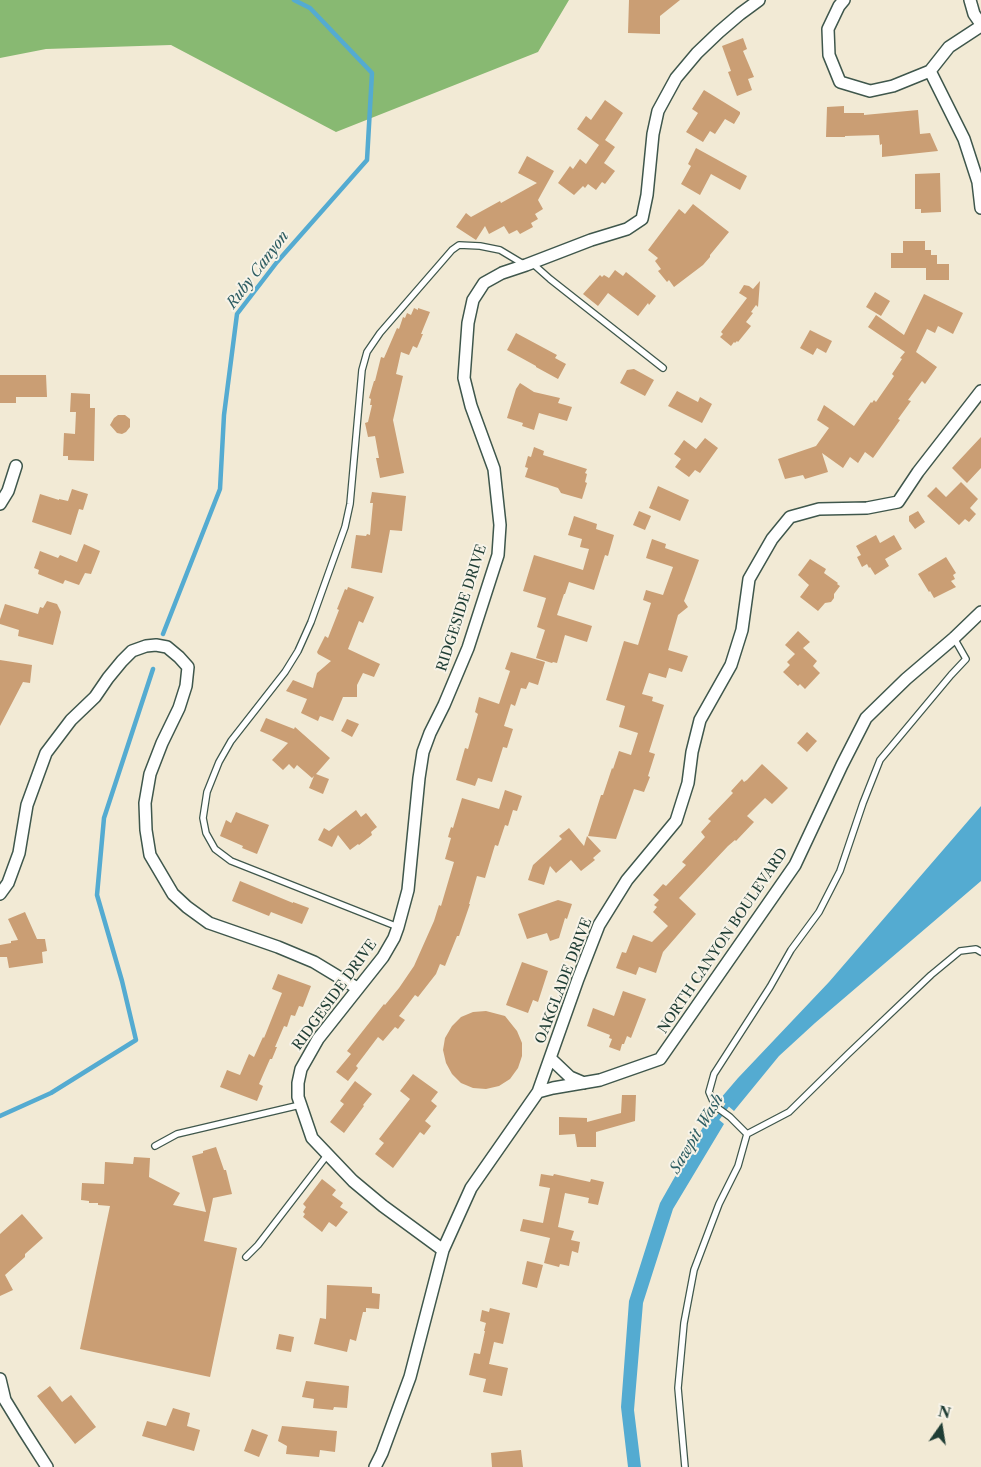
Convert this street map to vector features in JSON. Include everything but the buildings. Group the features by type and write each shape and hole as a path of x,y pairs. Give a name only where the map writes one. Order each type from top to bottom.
{"street":[{"name":"RIDGESIDE DRIVE","path":"442,1250 353,1181 312,1138 300,1105 298,1083 301,1069 318,1039 383,957 394,938 408,890 423,752 468,648 498,555 500,524 494,469 471,406 464,378 468,323 473,300 484,283 502,273 591,240 627,230 642,219 647,195 653,134 658,111 671,86 697,53 740,14 759,0"},
{"path":"844,0 838,6 828,29 829,54 840,82 870,91 893,86 930,71 949,47 981,25 974,14 970,0"},
{"path":"930,71 964,139 978,182 981,208"},
{"name":"OAKGLADE DRIVE","path":"538,1092 599,925 627,880 676,821 688,783 692,752 700,720 731,665 742,630 749,579 772,539 790,517 819,509 867,508 898,502 918,472 981,391"},
{"path":"0,504 8,490 16,466"},
{"name":"NORTH CANYON BOULEVARD","path":"538,1092 600,1080 660,1058 795,865 842,764 866,718 906,679 981,612"},
{"path":"0,894 8,883 19,854 27,804 46,753 71,720 95,697 117,666 132,651 151,645 167,647 188,667 186,686 179,708 150,774 145,803 146,830 150,855 173,894 209,923 278,947 314,962 357,988"},
{"path":"550,1058 570,1077 584,1083"},
{"path":"375,1467 382,1453 410,1376 442,1250 471,1188 538,1092"},
{"path":"0,1379 6,1400 48,1467"}],"lane":[{"path":"398,927 231,861 215,849 206,833 204,818 207,792 219,762 230,742 285,672 298,651 311,622 345,527 350,504 362,370 367,352 380,333 452,250 459,245 480,246 500,250 529,264 663,368"},
{"path":"747,1134 730,1117 715,1106 709,1092 714,1074 770,987 791,950 819,912 840,871 880,760 966,659 954,638"},
{"path":"685,1467 678,1388 687,1305 694,1270 719,1204 738,1166 747,1134 789,1112 911,995 960,952 976,949 981,952"},
{"path":"155,1146 177,1134 300,1105"},
{"path":"246,1257 262,1240 328,1154"}],"green space":[{"path":"0,0 569,0 538,52 336,132 171,45 46,49 0,58"}],"water":[{"path":"981,806 981,881 779,1056 734,1111 720,1099 829,982"},
{"path":"711,1113 724,1124 673,1209 643,1303 634,1410 641,1467 628,1467 621,1407 629,1301 660,1203"}],"waterway":[{"name":"Ruby Canyon","path":"163,634 220,489 224,415 237,314 277,262 367,160 372,73 310,8 294,0"},
{"path":"0,1116 51,1093 136,1040 122,981 97,895 104,818 153,669"},
{"name":"Sawpit Wash","path":"715,1122 731,1100"}]}
